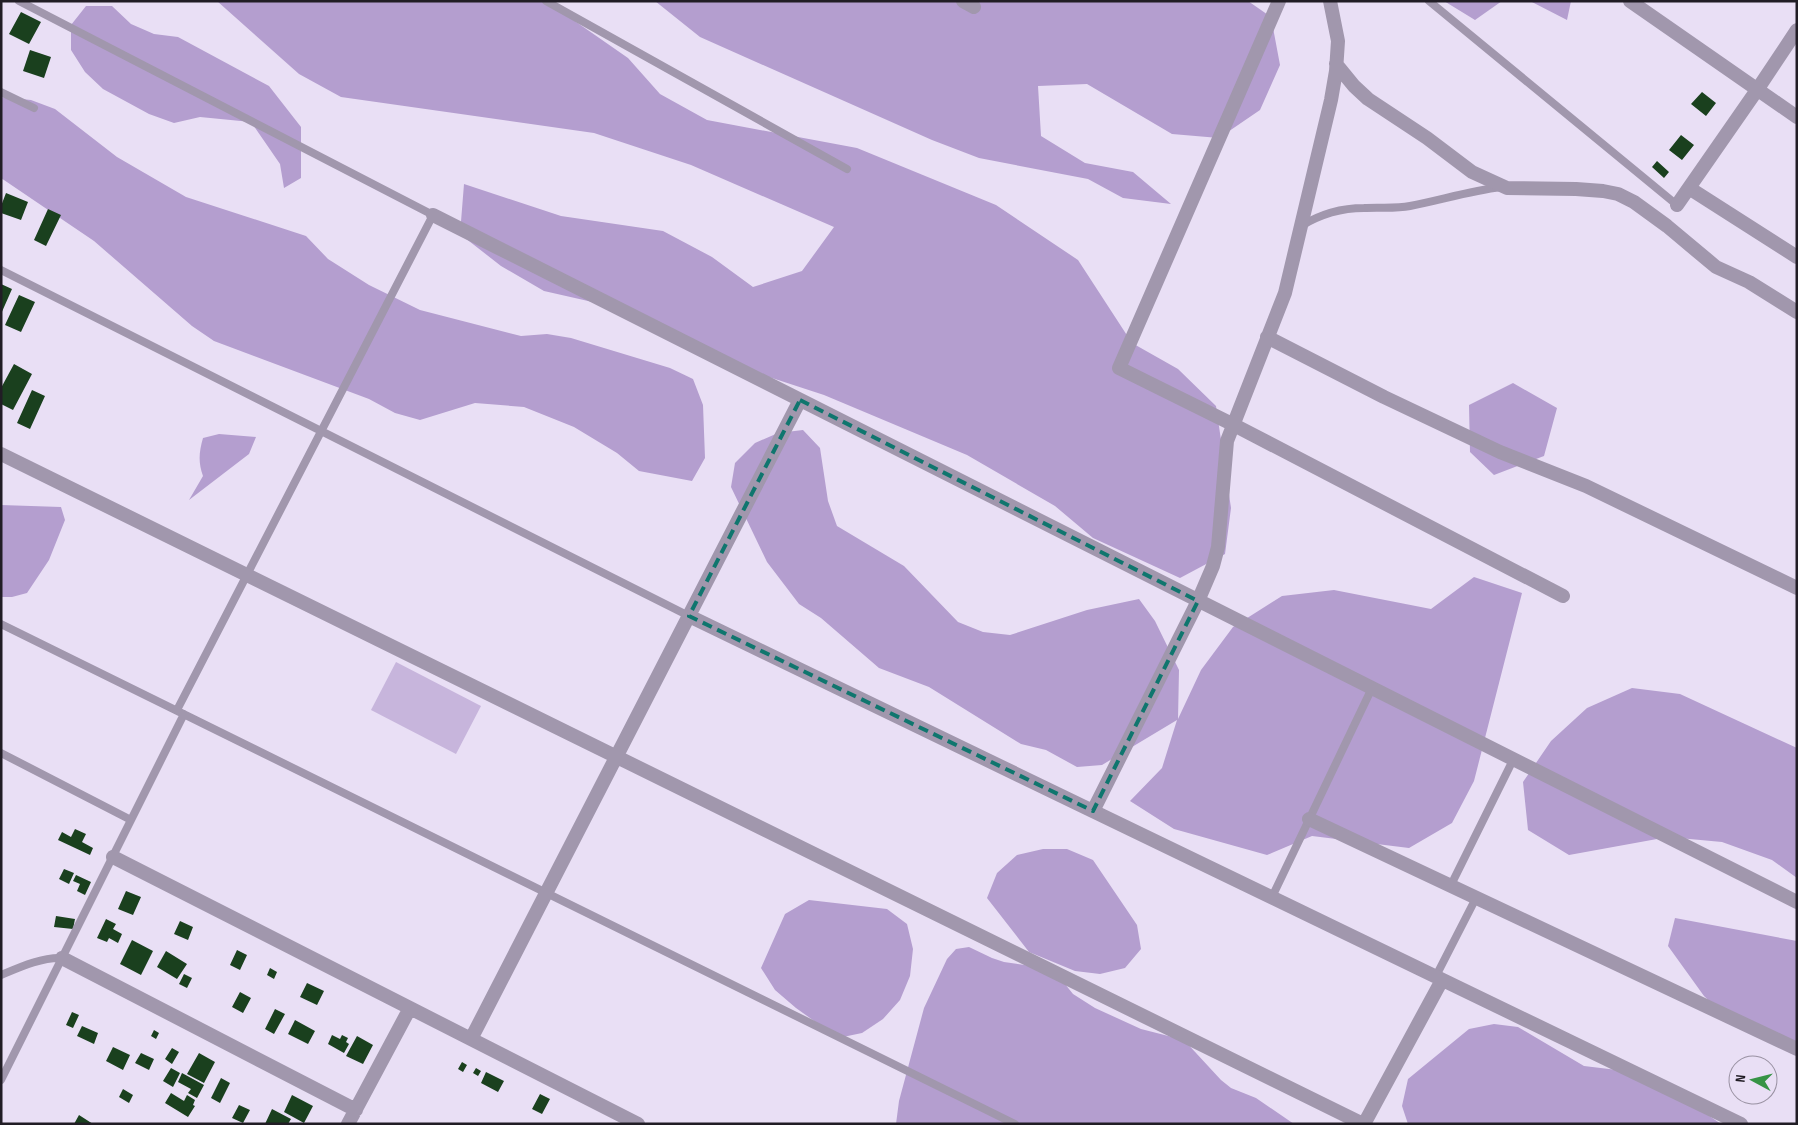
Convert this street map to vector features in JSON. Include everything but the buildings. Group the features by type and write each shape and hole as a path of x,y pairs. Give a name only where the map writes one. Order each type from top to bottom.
{"street":[{"path":"1279,1 1119,368 1234,425 1563,596"},
{"path":"1093,811 1198,601 1213,566 1218,547 1227,441 1285,293 1331,100 1338,41 1330,1"},
{"path":"1630,1 1797,117"},
{"path":"1677,205 1758,90 1797,30"},
{"path":"1336,64 1354,86 1368,99 1427,138 1472,172 1505,187 1539,189 1576,188 1603,190 1618,194 1634,202 1667,226 1716,267 1749,282 1797,312"},
{"path":"1689,188 1797,257"},
{"path":"433,215 1797,902"},
{"path":"1268,337 1384,397 1500,452 1586,486 1797,588"},
{"path":"472,1039 800,400"},
{"path":"1,454 1363,1124 1439,978"},
{"path":"689,616 1741,1124"},
{"path":"1309,819 1797,1049"},
{"path":"113,857 638,1124"},
{"path":"62,958 356,1110"},
{"path":"348,1124 410,1008"}],"lane":[{"path":"1,1080 131,820 180,712 247,574 433,215 19,1"},
{"path":"546,1 847,169"},
{"path":"1429,1 1677,205"},
{"path":"1,92 34,108"},
{"path":"1301,226 1312,219 1341,210 1408,206 1464,193 1505,187"},
{"path":"1,270 689,616"},
{"path":"1,624 1015,1124"},
{"path":"1272,897 1372,688"},
{"path":"1,753 131,820"},
{"path":"1451,886 1513,760"},
{"path":"1439,978 1476,898"},
{"path":"1,975 19,967 62,958"}],"highlighted area":[{"path":"800,400 1198,601 1093,811 689,616"}],"shaded area":[{"path":"217,1 546,1 628,58 660,94 707,120 857,148 996,205 1078,260 1132,343 1178,369 1216,406 1231,508 1225,554 1180,578 1093,538 1055,506 967,455 824,395 726,363 641,313 544,291 501,266 460,234 464,184 561,216 663,231 712,257 753,287 802,271 834,227 691,165 594,133 341,97 299,74"},
{"path":"655,1 1248,1 1271,17 1280,65 1260,110 1219,138 1172,134 1087,84 1038,86 1041,136 1085,163 1133,172 1171,204 1123,198 1088,179 979,158 932,140 700,37"},
{"path":"1444,1 1502,1 1475,20"},
{"path":"1530,1 1571,1 1567,20"},
{"path":"86,6 112,6 131,24 154,34 178,37 269,86 301,127 301,178 284,188 280,164 251,122 200,117 174,123 149,114 103,89 85,72 71,50 71,25"},
{"path":"1,97 31,100 55,109 117,157 186,197 306,236 328,259 369,285 420,310 521,336 547,334 571,338 670,368 693,379 703,405 705,458 692,481 639,471 617,453 574,427 524,407 475,403 420,420 395,413 369,399 214,341 192,326 94,241 1,178"},
{"path":"1513,383 1557,408 1544,456 1494,475 1470,452 1469,405"},
{"path":"803,430 820,448 828,501 837,526 904,566 958,622 983,632 1010,635 1087,610 1139,599 1155,621 1179,670 1178,719 1201,670 1233,627 1282,596 1334,590 1431,609 1474,577 1522,593 1474,781 1452,823 1409,848 1312,836 1267,855 1174,829 1130,801 1162,768 1177,720 1102,765 1077,767 1046,750 1021,744 929,687 879,668 821,618 799,604 767,562 731,487 735,463 755,443 778,433"},
{"path":"219,434 256,437 249,454 189,500 203,476 200,457 203,438"},
{"path":"1,505 61,507 65,520 49,560 27,593 12,597 1,597"},
{"path":"396,662 481,706 456,754 371,710"},
{"path":"1632,688 1680,694 1797,748 1797,878 1772,860 1722,842 1668,837 1569,855 1528,830 1523,782 1551,741 1587,708"},
{"path":"1043,849 1067,849 1093,860 1137,925 1141,949 1125,968 1100,974 1075,971 1029,952 987,898 997,873 1017,855"},
{"path":"809,900 887,909 907,924 913,949 910,976 900,1000 883,1019 862,1033 838,1038 796,1008 775,990 761,968 785,914"},
{"path":"1675,918 1797,941 1797,1047 1722,1013 1704,996 1668,946"},
{"path":"969,947 1004,962 1031,966 1065,984 1073,994 1095,1008 1141,1029 1184,1040 1221,1080 1231,1088 1256,1098 1294,1124 896,1124 899,1101 924,1008 947,959 956,949"},
{"path":"1494,1024 1518,1027 1584,1066 1634,1072 1659,1081 1721,1124 1408,1124 1402,1106 1408,1079 1469,1029"}]}
